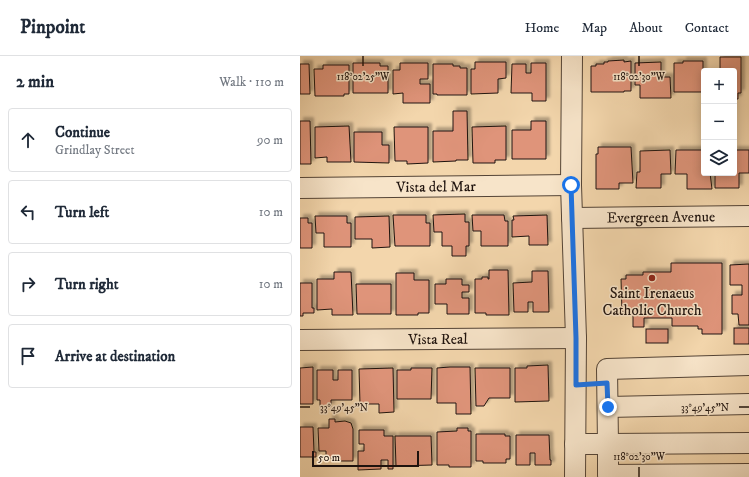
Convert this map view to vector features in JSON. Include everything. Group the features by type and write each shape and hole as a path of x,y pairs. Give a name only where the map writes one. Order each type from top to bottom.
{"street":[{"path":"572,56 571,185 576,338 575,477"},
{"name":"Vista del Mar","path":"300,188 571,185"},
{"name":"Evergreen Avenue","path":"572,218 749,216"},
{"name":"Vista Real","path":"300,340 576,338"},
{"path":"749,365 607,369 608,475 749,474"},
{"path":"576,385 607,383"},
{"path":"608,407 749,404"},
{"path":"575,444 749,443"}],"building":[{"path":"720,57 741,57 741,93 738,93 738,99 737,68 720,68"},
{"path":"624,60 624,62 631,61 631,91 591,92 591,66 596,66 596,64 604,64 604,62 608,61"},
{"path":"683,61 703,61 703,68 701,68 701,92 674,92 674,63 683,63"},
{"path":"475,62 506,62 506,78 498,79 498,93 471,94 471,69 475,69"},
{"path":"661,62 661,77 670,77 671,98 640,98 640,85 635,85 635,63"},
{"path":"353,63 380,63 380,66 388,66 388,93 353,93"},
{"path":"400,63 428,63 428,79 420,79 420,84 430,84 430,103 403,103 403,93 393,94 393,70 400,70"},
{"path":"531,63 546,63 546,101 532,101 532,93 511,93 512,64 526,64 526,73 531,73"},
{"path":"300,64 309,64 310,94 300,94"},
{"path":"433,64 453,64 453,66 460,66 460,68 467,68 467,95 433,94"},
{"path":"323,65 349,65 349,94 344,94 344,96 315,96 314,69 323,69"},
{"path":"453,111 467,111 468,160 433,162 433,131 453,131"},
{"path":"300,121 310,121 311,164 300,164"},
{"path":"531,121 546,121 546,159 512,159 512,130 531,130"},
{"path":"349,126 351,162 327,162 327,157 315,158 315,127"},
{"path":"506,126 506,160 495,160 495,163 473,163 472,127"},
{"path":"394,127 428,127 428,163 407,164 407,161 395,161"},
{"path":"354,132 382,132 382,145 389,145 389,163 354,162"},
{"path":"598,147 631,147 633,183 619,183 619,189 596,189 596,154 598,154"},
{"path":"670,150 671,174 661,174 661,188 636,188 637,172 640,172 640,151"},
{"path":"676,150 701,150 701,176 710,176 712,189 687,189 687,174 675,174"},
{"path":"737,150 749,150 749,173 739,173 739,188 715,188 715,176 737,176"},
{"path":"465,214 465,222 469,222 469,246 466,246 466,256 452,256 452,246 442,246 442,232 434,232 433,215"},
{"path":"393,215 426,215 426,223 430,223 430,246 395,246"},
{"path":"472,215 504,215 505,221 508,221 508,246 481,246 481,231 473,231"},
{"path":"547,215 548,245 529,245 529,236 512,237 513,216"},
{"path":"315,216 347,216 347,223 351,223 351,247 324,247 324,233 316,233"},
{"path":"389,216 390,247 372,248 372,239 355,239 355,217"},
{"path":"300,218 308,218 308,223 312,223 312,248 300,248"},
{"path":"671,263 722,263 722,334 702,334 702,329 698,329 698,326 672,326 672,318 644,318 644,327 633,327 633,315 626,315 626,311 622,312 621,279 626,279 626,275 643,275 643,272 671,272"},
{"path":"749,264 749,325 739,325 738,314 732,314 732,295 742,295 742,285 730,285 730,265"},
{"path":"489,270 508,270 509,315 486,315 486,313 475,313 475,279 488,277 489,279"},
{"path":"532,271 548,271 549,312 533,312 533,302 528,302 528,312 514,312 513,283 532,282"},
{"path":"334,272 351,272 353,315 332,315 332,309 317,310 317,279 334,279"},
{"path":"396,273 414,273 414,280 429,280 429,313 418,313 418,315 396,315"},
{"path":"446,279 462,279 462,285 469,285 469,292 462,292 462,298 469,298 469,314 447,314 447,304 435,304 435,284 446,284"},
{"path":"300,283 312,283 312,308 314,308 314,313 303,313 303,316 300,316"},
{"path":"356,284 391,284 391,314 357,314"},
{"path":"734,328 749,328 749,344 734,344"},
{"path":"646,329 668,329 668,343 646,343"},
{"path":"548,365 549,401 515,402 515,368"},
{"path":"313,367 313,404 300,404 300,368"},
{"path":"470,367 471,414 456,414 456,403 437,403 437,368"},
{"path":"393,368 394,412 379,413 379,404 360,404 359,369"},
{"path":"411,368 432,368 431,399 397,399 397,370 411,370"},
{"path":"475,368 510,368 510,398 489,398 484,406 476,406"},
{"path":"317,370 333,370 333,380 338,380 338,370 352,370 352,400 331,400 331,407 320,407 320,400 317,400"},
{"path":"329,419 335,419 335,422 345,421 351,423 353,429 353,461 334,461 334,458 326,458 326,451 319,451 318,428 329,428"},
{"path":"300,427 313,427 314,452 316,452 316,457 300,457"},
{"path":"457,428 468,428 468,431 471,431 471,467 449,467 449,465 437,465 437,432 457,431"},
{"path":"359,430 384,430 384,436 393,436 393,469 388,469 388,460 381,460 381,469 358,470 358,451 364,451 364,444 359,444"},
{"path":"476,434 505,434 505,436 510,436 510,459 506,459 506,463 483,463 483,461 476,461"},
{"path":"516,435 549,435 551,465 535,465 535,453 530,453 530,465 516,465"},
{"path":"395,436 431,436 432,465 396,466"}],"place":[{"name":"Saint Irenaeus Catholic Church","path":"652,278"}],"route":[{"path":"571,185 576,385 607,383 608,407"}]}
